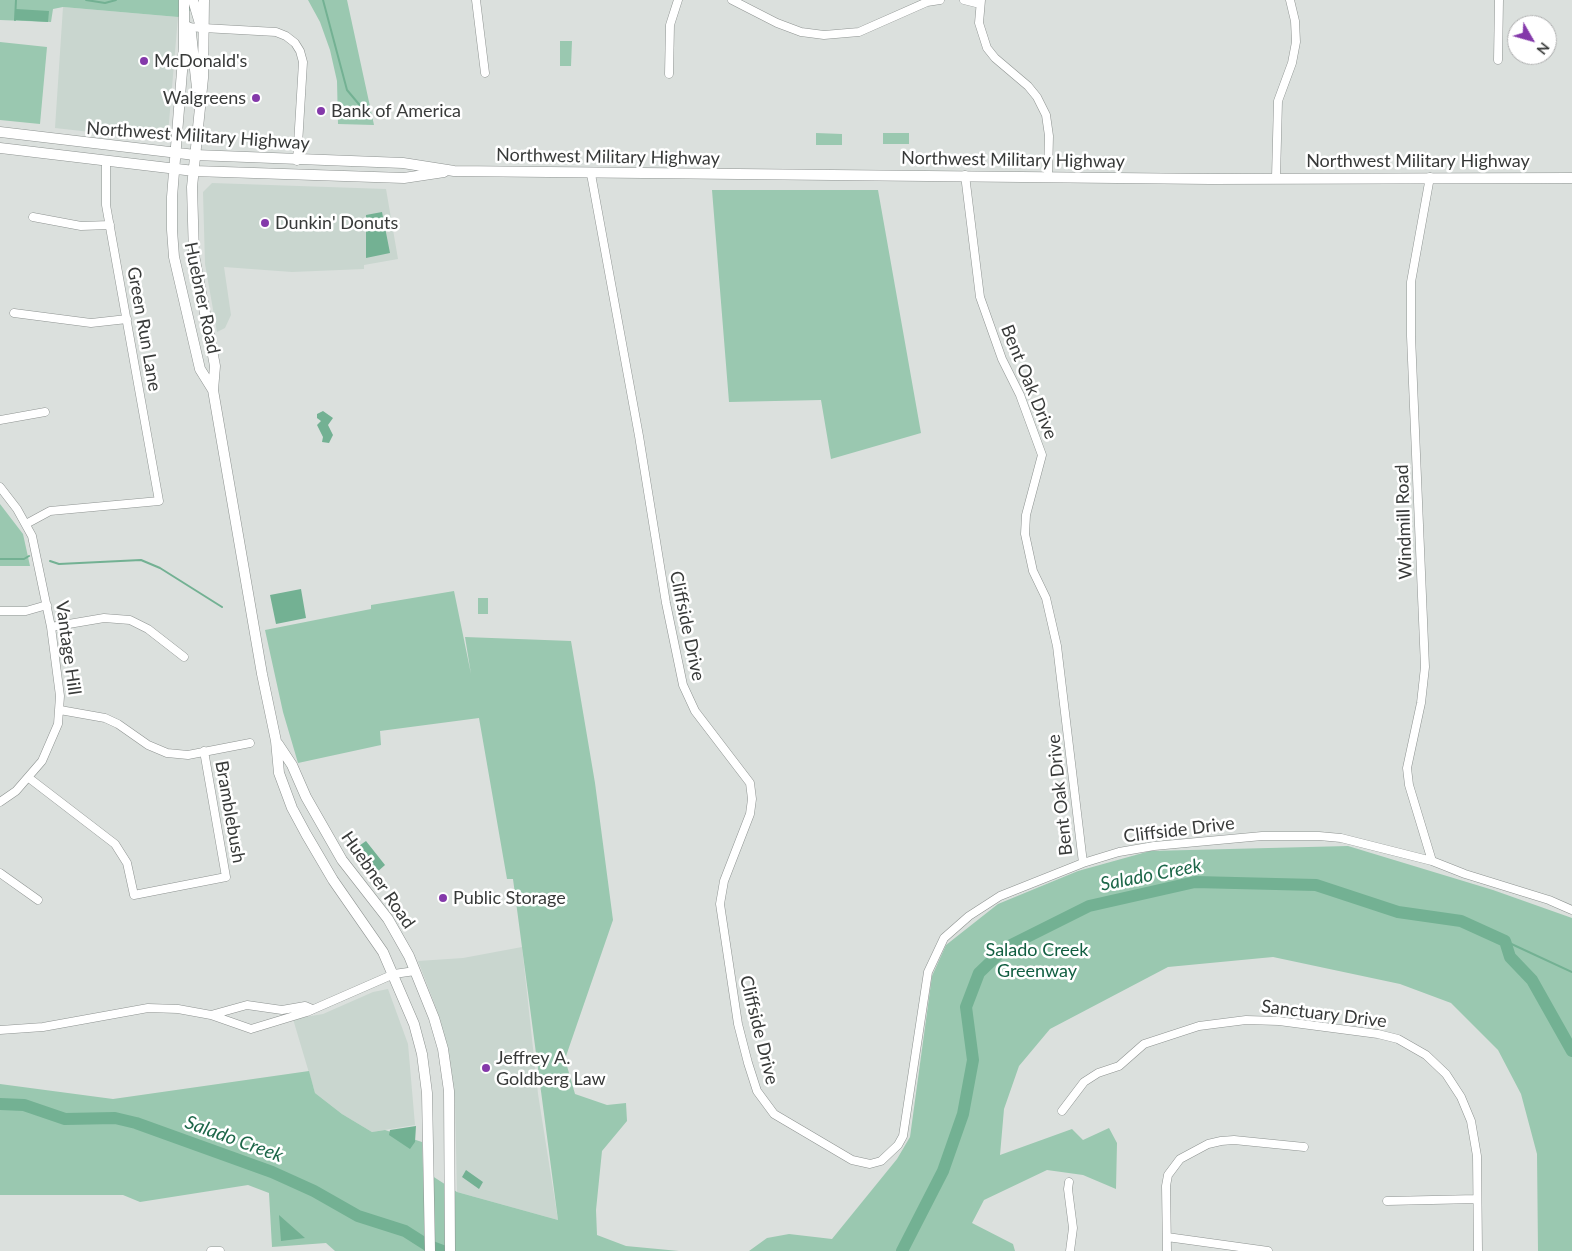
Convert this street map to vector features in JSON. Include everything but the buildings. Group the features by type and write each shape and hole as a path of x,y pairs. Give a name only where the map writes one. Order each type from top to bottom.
{"main road":[{"name":"Huebner Road","path":"184,0 185,27 172,197 174,257 200,369 212,390"},
{"path":"193,0 203,28"},
{"name":"Huebner Road","path":"204,0 192,232 196,269 215,366 212,390 262,674 276,741 280,773 292,808 333,880 368,928 394,974 414,1024 422,1054 427,1093 430,1251"},
{"path":"185,27 191,33 200,106"},
{"name":"Northwest Military Highway","path":"0,132 195,156 297,161 403,163 454,171 591,174 1572,178"},
{"name":"Northwest Military Highway","path":"0,148 194,171 303,177 404,178 454,171"},
{"path":"191,331 208,327"},
{"name":"Huebner Road","path":"276,741 292,765 306,797 342,860 388,919 415,971 434,1018 443,1049 448,1091 450,1251"},
{"path":"313,846 328,836"}],"street":[{"path":"476,0 478,26 486,73"},
{"path":"669,74 670,25 678,0"},
{"path":"732,0 777,23 801,32 824,35 859,32 927,2 940,0"},
{"path":"964,0 980,2 979,23 987,48 995,58 1037,97 1046,115 1049,136 1048,176"},
{"path":"1276,177 1278,102 1292,63 1296,42 1295,21 1290,0"},
{"path":"1498,60 1499,0"},
{"path":"185,27 276,32 286,36 295,44 300,51 303,62 297,161"},
{"name":"Green Run Lane","path":"26,524 50,511 159,501 110,225 105,188 106,162"},
{"name":"Cliffside Drive","path":"591,174 637,427 666,603 683,686 694,711 750,783 752,799 750,814 724,881 720,904 738,1024 748,1063 762,1100 774,1114 852,1160 870,1164 881,1161 898,1145 904,1136 928,972 944,938 969,916 1000,896 1083,863 1119,852 1154,846 1262,836 1300,835 1341,838 1432,861 1465,874 1549,900 1572,910"},
{"name":"Bent Oak Drive","path":"965,175 980,297 1002,359 1020,395 1042,455 1026,515 1025,534 1032,570 1046,598 1057,646 1083,863"},
{"name":"Windmill Road","path":"1430,177 1411,282 1411,336 1426,667 1421,703 1407,768 1409,785 1432,861"},
{"path":"33,217 80,226 110,225"},
{"path":"14,313 91,323 127,319"},
{"path":"0,420 46,412"},
{"name":"Vantage Hill","path":"0,487 26,524 32,536 51,627 59,682 60,710 48,749 29,778 0,802"},
{"path":"0,611 26,611 47,605"},
{"path":"51,627 104,618 130,620 148,629 184,657"},
{"path":"60,710 92,714 112,720 148,745 167,753 188,755 250,743"},
{"name":"Bramblebush","path":"29,778 115,844 129,870 134,895 226,877 204,751"},
{"path":"1,875 38,900"},
{"path":"0,1030 43,1027 148,1008 178,1009 211,1015 251,1029 312,1009 394,974 415,971"},
{"path":"211,1015 248,1005 282,1010 305,1006 312,1009"},
{"name":"Sanctuary Drive","path":"1062,1111 1084,1082 1098,1073 1120,1066 1144,1044 1198,1026 1246,1020 1279,1021 1378,1034 1398,1039 1417,1049 1437,1064 1454,1085 1471,1121 1476,1143 1478,1251"},
{"path":"1167,1251 1168,1175 1180,1159 1208,1144 1220,1140 1304,1147"},
{"path":"1069,1182 1068,1189 1073,1228 1070,1251"},
{"path":"1387,1201 1477,1200"},
{"path":"1167,1237 1268,1251"},
{"path":"210,1251 220,1251"}],"shaded area":[{"path":"63,7 178,17 168,134 161,140 55,128"},
{"path":"16,9 49,11 48,22 15,20"},
{"path":"212,183 386,189 398,259 364,265 364,269 292,272 224,267 231,315 225,328 217,332 205,264 203,192"},
{"path":"382,212 390,253 366,258 366,215"},
{"path":"323,411 333,418 328,425 333,435 329,443 322,442 323,437 317,425 321,421 317,418 317,414"},
{"path":"301,589 306,618 276,624 270,595"},
{"path":"366,841 385,865 376,873 356,848"},
{"path":"522,947 538,1094 558,1220 457,1192 455,1100 450,1062 438,1013 418,961 463,958"},
{"path":"388,989 408,1044 415,1125 372,1132 342,1114 315,1093 293,1019 323,1014 373,992"},
{"path":"416,1126 415,1142 410,1149 389,1135 390,1130"},
{"path":"466,1170 483,1182 479,1189 462,1177"},
{"path":"279,1215 305,1238 281,1241"}],"green space":[{"path":"0,0 209,0 178,17 63,7 53,9 51,22 0,20"},
{"path":"308,0 347,0 374,125 338,124 337,81 330,50 320,22"},
{"path":"560,41 572,41 571,66 560,66"},
{"path":"0,42 47,47 40,124 0,120"},
{"path":"816,133 842,134 842,145 816,145"},
{"path":"883,133 909,133 909,144 883,144"},
{"path":"712,190 878,190 921,433 831,459 821,400 729,402"},
{"path":"0,504 23,534 30,566 0,566"},
{"path":"454,591 471,674 465,637 571,641 595,783 613,920 565,1059 575,1094 607,1105 626,1103 627,1121 602,1151 596,1210 597,1235 626,1246 679,1251 335,1251 326,1243 272,1247 269,1193 248,1185 140,1202 123,1195 0,1195 0,1084 113,1099 309,1071 315,1093 342,1114 372,1132 385,1130 422,1142 423,1170 457,1192 558,1220 513,879 507,879 479,718 380,731 381,745 298,763 283,712 265,630 371,609 371,605"},
{"path":"478,598 488,598 488,614 478,614"},
{"name":"Salado Creek Greenway","path":"1348,846 1493,890 1572,918 1572,1251 1538,1251 1537,1154 1521,1094 1498,1050 1451,1003 1400,984 1273,957 1168,967 1050,1029 1019,1066 1004,1109 1000,1155 1072,1129 1083,1140 1109,1128 1117,1143 1116,1189 1083,1175 1047,1170 984,1200 972,1223 1013,1244 1015,1251 749,1251 767,1238 789,1234 832,1239 897,1159 910,1137 932,976 946,945 998,904 1078,871 1150,851"}],"waterway":[{"path":"15,20 16,0"},
{"path":"86,0 105,3 116,0"},
{"path":"323,0 347,90 368,115"},
{"path":"0,559 24,559 29,556"},
{"path":"50,561 59,564 141,560 160,568 222,607"},
{"name":"Salado Creek","path":"902,1251 943,1171 963,1114 973,1060 966,1007 979,973 1005,948 1089,906 1195,882 1316,885 1398,912 1461,921 1505,941 1510,957 1532,980 1572,1051"},
{"path":"1505,941 1572,972"},
{"name":"Salado Creek","path":"0,1104 24,1105 65,1119 115,1118 136,1123 272,1172 314,1191 358,1216 405,1231 427,1245 443,1251"}],"place":[{"name":"McDonald's","path":"144,61"},
{"name":"Walgreens","path":"256,98"},
{"name":"Bank of America","path":"321,111"},
{"name":"Dunkin' Donuts","path":"265,223"},
{"name":"Public Storage","path":"443,898"},
{"name":"Jeffrey A. Goldberg Law","path":"486,1068"}]}
